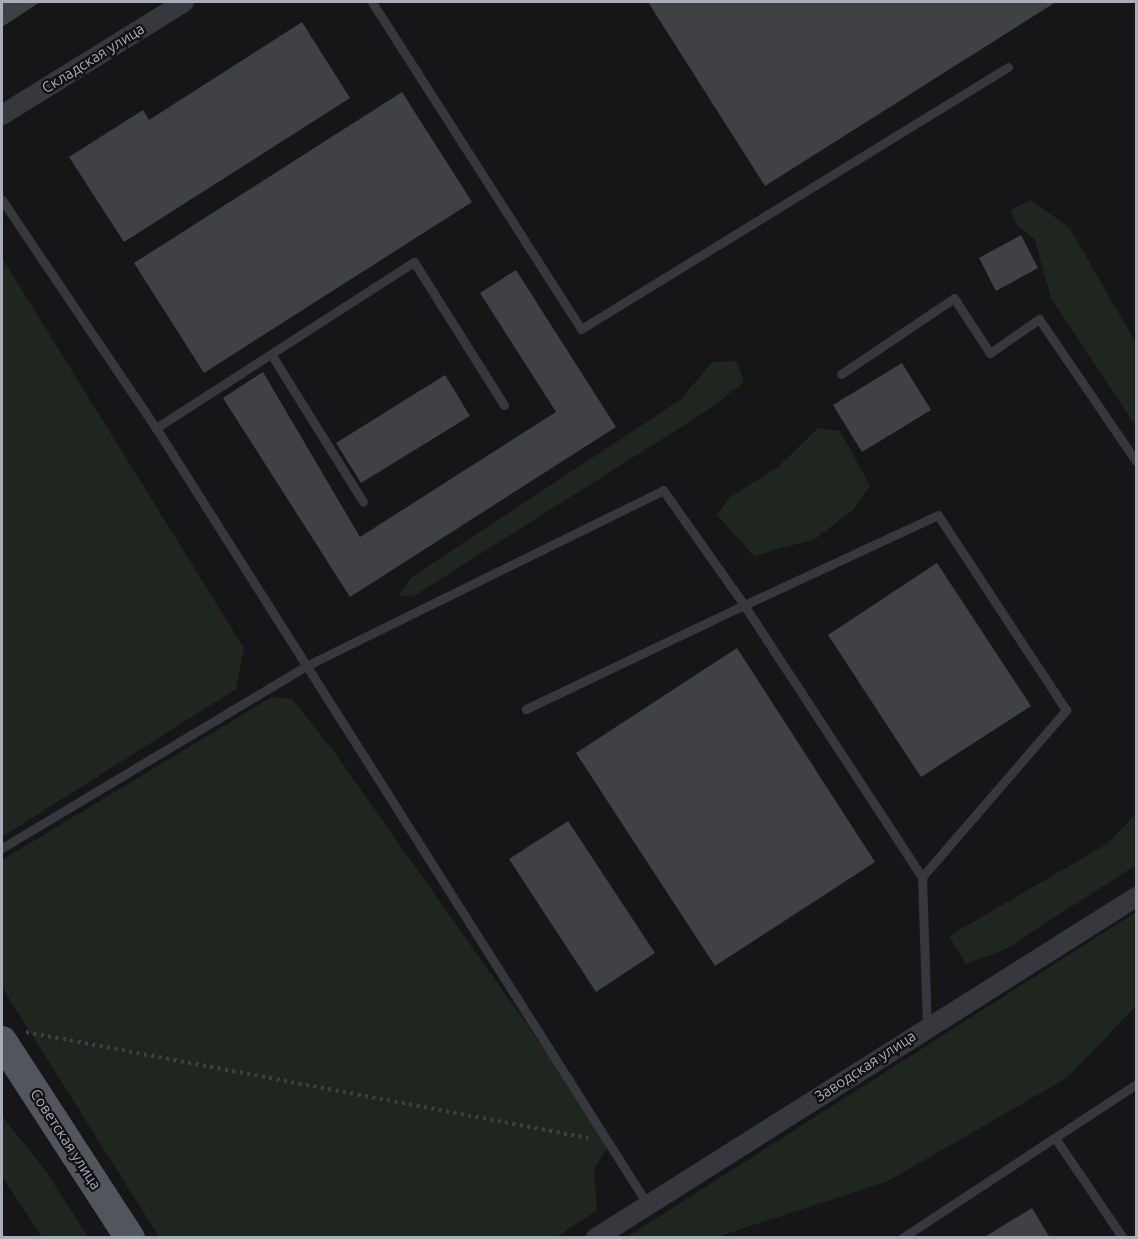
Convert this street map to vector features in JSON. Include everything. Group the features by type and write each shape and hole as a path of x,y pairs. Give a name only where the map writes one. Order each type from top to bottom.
{"main road":[{"name":"Советская улица","path":"12,1036 130,1238"}],"street":[{"name":"Складская улица","path":"2,115 179,3"},
{"name":"Заводская улица","path":"596,1238 927,1026 1137,897"}],"lane":[{"path":"372,2 581,330 1008,67"},
{"path":"2,201 156,428 648,1205"},
{"path":"156,428 414,262 504,405"},
{"path":"841,374 954,298 990,353 1039,319 1137,461"},
{"path":"271,354 363,502"},
{"path":"2,848 308,665 663,490 744,605 922,877 927,1026"},
{"path":"526,710 744,605 939,515 1066,710 922,877"},
{"path":"902,1238 1137,1084"},
{"path":"1055,1138 1123,1238"}],"path":[{"path":"12,1036 610,1142"}],"shaded area":[{"path":"1030,200 1069,227 1136,343 1136,427 1051,298 1035,240 1016,224 1011,210"},
{"path":"2,258 244,648 236,689 2,837"},
{"path":"737,361 744,382 708,410 412,597 398,595 413,576 680,400 712,362"},
{"path":"818,428 840,431 870,486 854,509 815,539 754,556 717,515 731,496 778,467"},
{"path":"272,697 292,699 332,749 610,1142 594,1170 597,1210 557,1237 159,1237 2,987 2,860"},
{"path":"1136,814 1136,865 1004,950 966,964 949,936 1107,844"},
{"path":"1136,912 1136,1006 1067,1078 888,1181 717,1237 627,1237"},
{"path":"2,1116 43,1167 88,1237 42,1237 2,1176"}],"building":[{"path":"2,2 40,2 2,27"},
{"path":"648,2 1056,2 765,186"},
{"path":"302,22 350,98 124,242 69,157 143,110 149,120"},
{"path":"402,92 472,202 204,373 134,263"},
{"path":"1021,235 1038,268 996,291 979,258"},
{"path":"516,270 616,427 350,597 223,398 263,372 360,537 556,412 480,293"},
{"path":"902,363 931,410 862,452 833,405"},
{"path":"445,375 470,416 361,483 336,443"},
{"path":"937,563 1031,706 921,777 828,635"},
{"path":"737,648 875,862 715,966 576,753"},
{"path":"568,821 655,953 596,992 509,859"},
{"path":"1032,1208 1050,1238 983,1238"}]}
